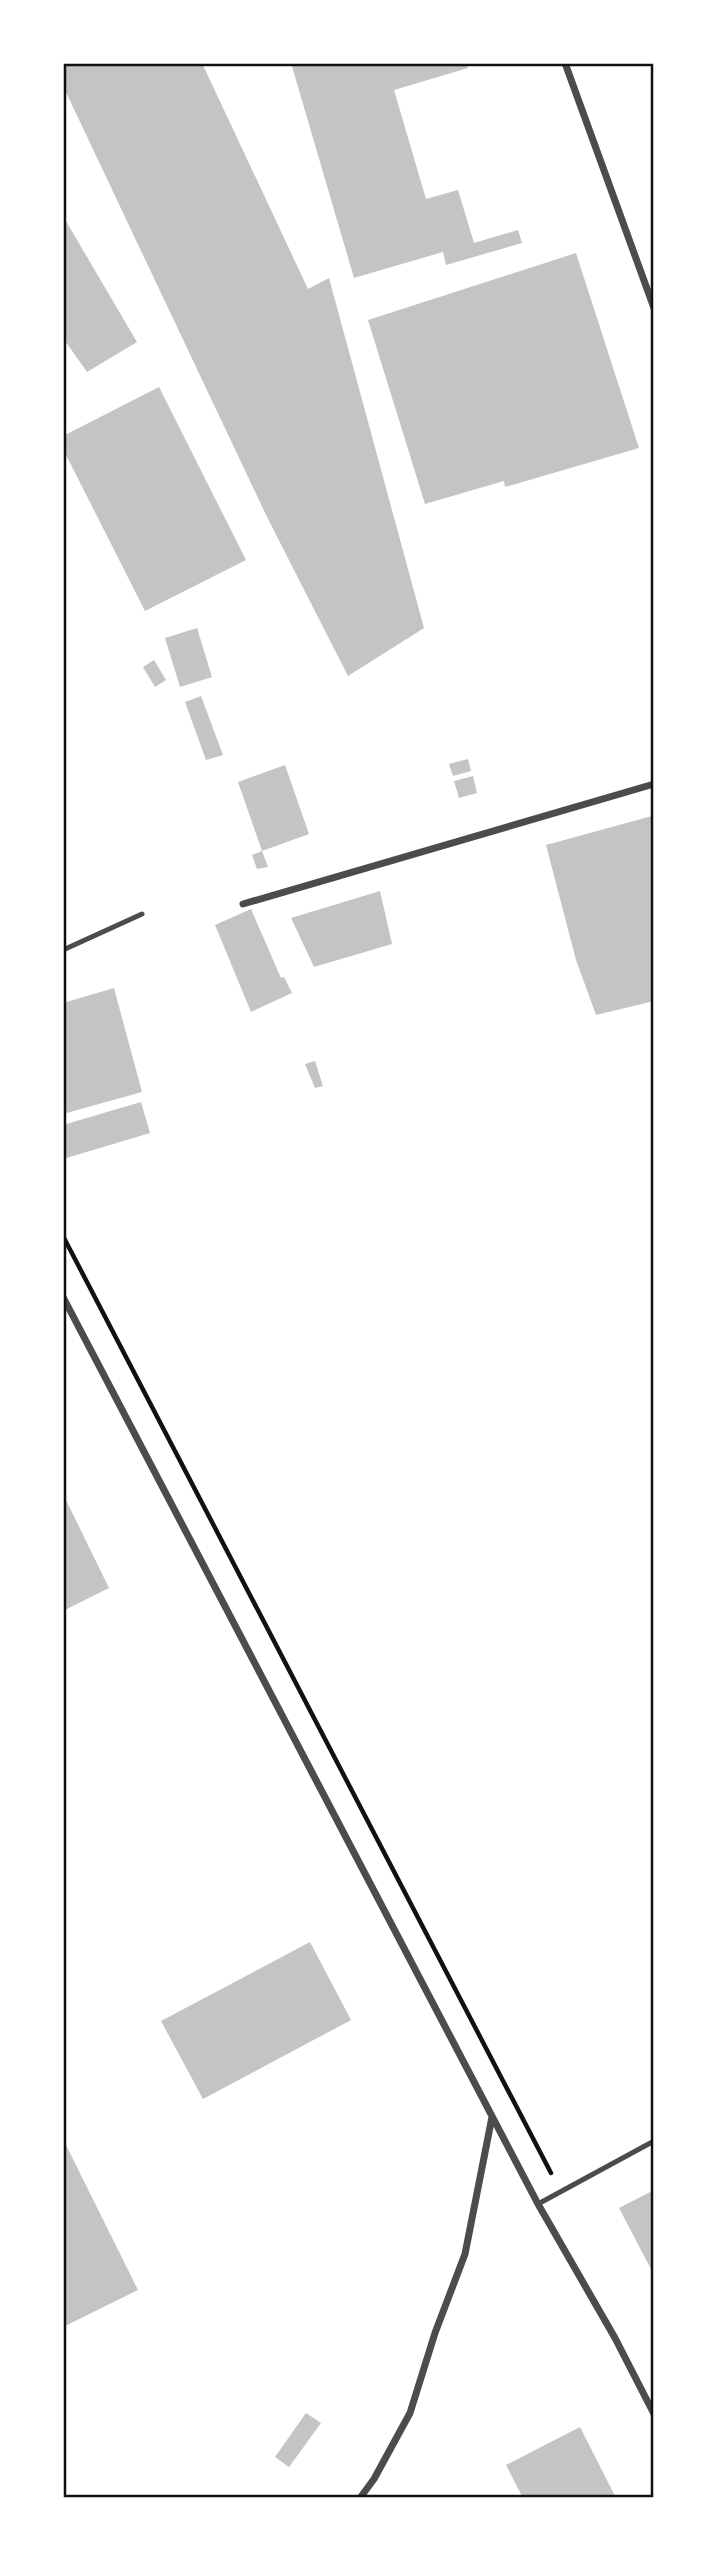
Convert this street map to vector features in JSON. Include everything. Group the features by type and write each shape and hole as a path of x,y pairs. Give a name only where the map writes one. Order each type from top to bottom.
{"street":[{"path":"565,63 654,308"},
{"path":"243,904 654,784"},
{"path":"63,1297 538,2204 615,2338 654,2414"},
{"path":"359,2498 374,2479 410,2413 435,2333 466,2254 493,2116"}],"lane":[{"path":"63,950 142,914"},
{"path":"538,2204 654,2141"}],"path":[{"path":"63,1236 561,2191"}],"building":[{"path":"63,63 202,63 308,289 329,278 424,628 348,676 267,517 63,86"},
{"path":"291,63 466,63 468,68 394,90 426,199 458,190 474,243 518,230 522,243 446,265 443,252 354,278"},
{"path":"63,216 137,342 87,372 63,338"},
{"path":"576,253 639,448 505,487 504,481 425,504 368,320"},
{"path":"159,387 246,560 145,611 63,449 63,436"},
{"path":"197,628 212,677 180,687 165,638"},
{"path":"154,660 166,680 155,687 143,667"},
{"path":"201,696 223,755 206,760 185,702"},
{"path":"468,759 471,771 453,776 449,764"},
{"path":"285,765 309,834 262,851 238,782"},
{"path":"473,776 477,793 459,798 454,781"},
{"path":"652,816 654,1001 596,1015 576,960 546,845"},
{"path":"262,851 268,867 257,869 252,855"},
{"path":"380,891 392,944 314,967 291,918"},
{"path":"251,909 281,978 284,977 292,993 251,1012 215,925"},
{"path":"114,988 142,1092 63,1114 63,1003"},
{"path":"315,1061 323,1086 315,1088 305,1064"},
{"path":"141,1102 150,1133 63,1159 63,1125"},
{"path":"65,1498 109,1588 63,1611 63,1499"},
{"path":"310,1942 351,2020 203,2099 161,2021"},
{"path":"63,2139 138,2290 63,2327"},
{"path":"654,2190 654,2275 619,2208"},
{"path":"306,2413 321,2423 289,2467 275,2457"},
{"path":"580,2427 616,2498 523,2498 506,2465"}]}
